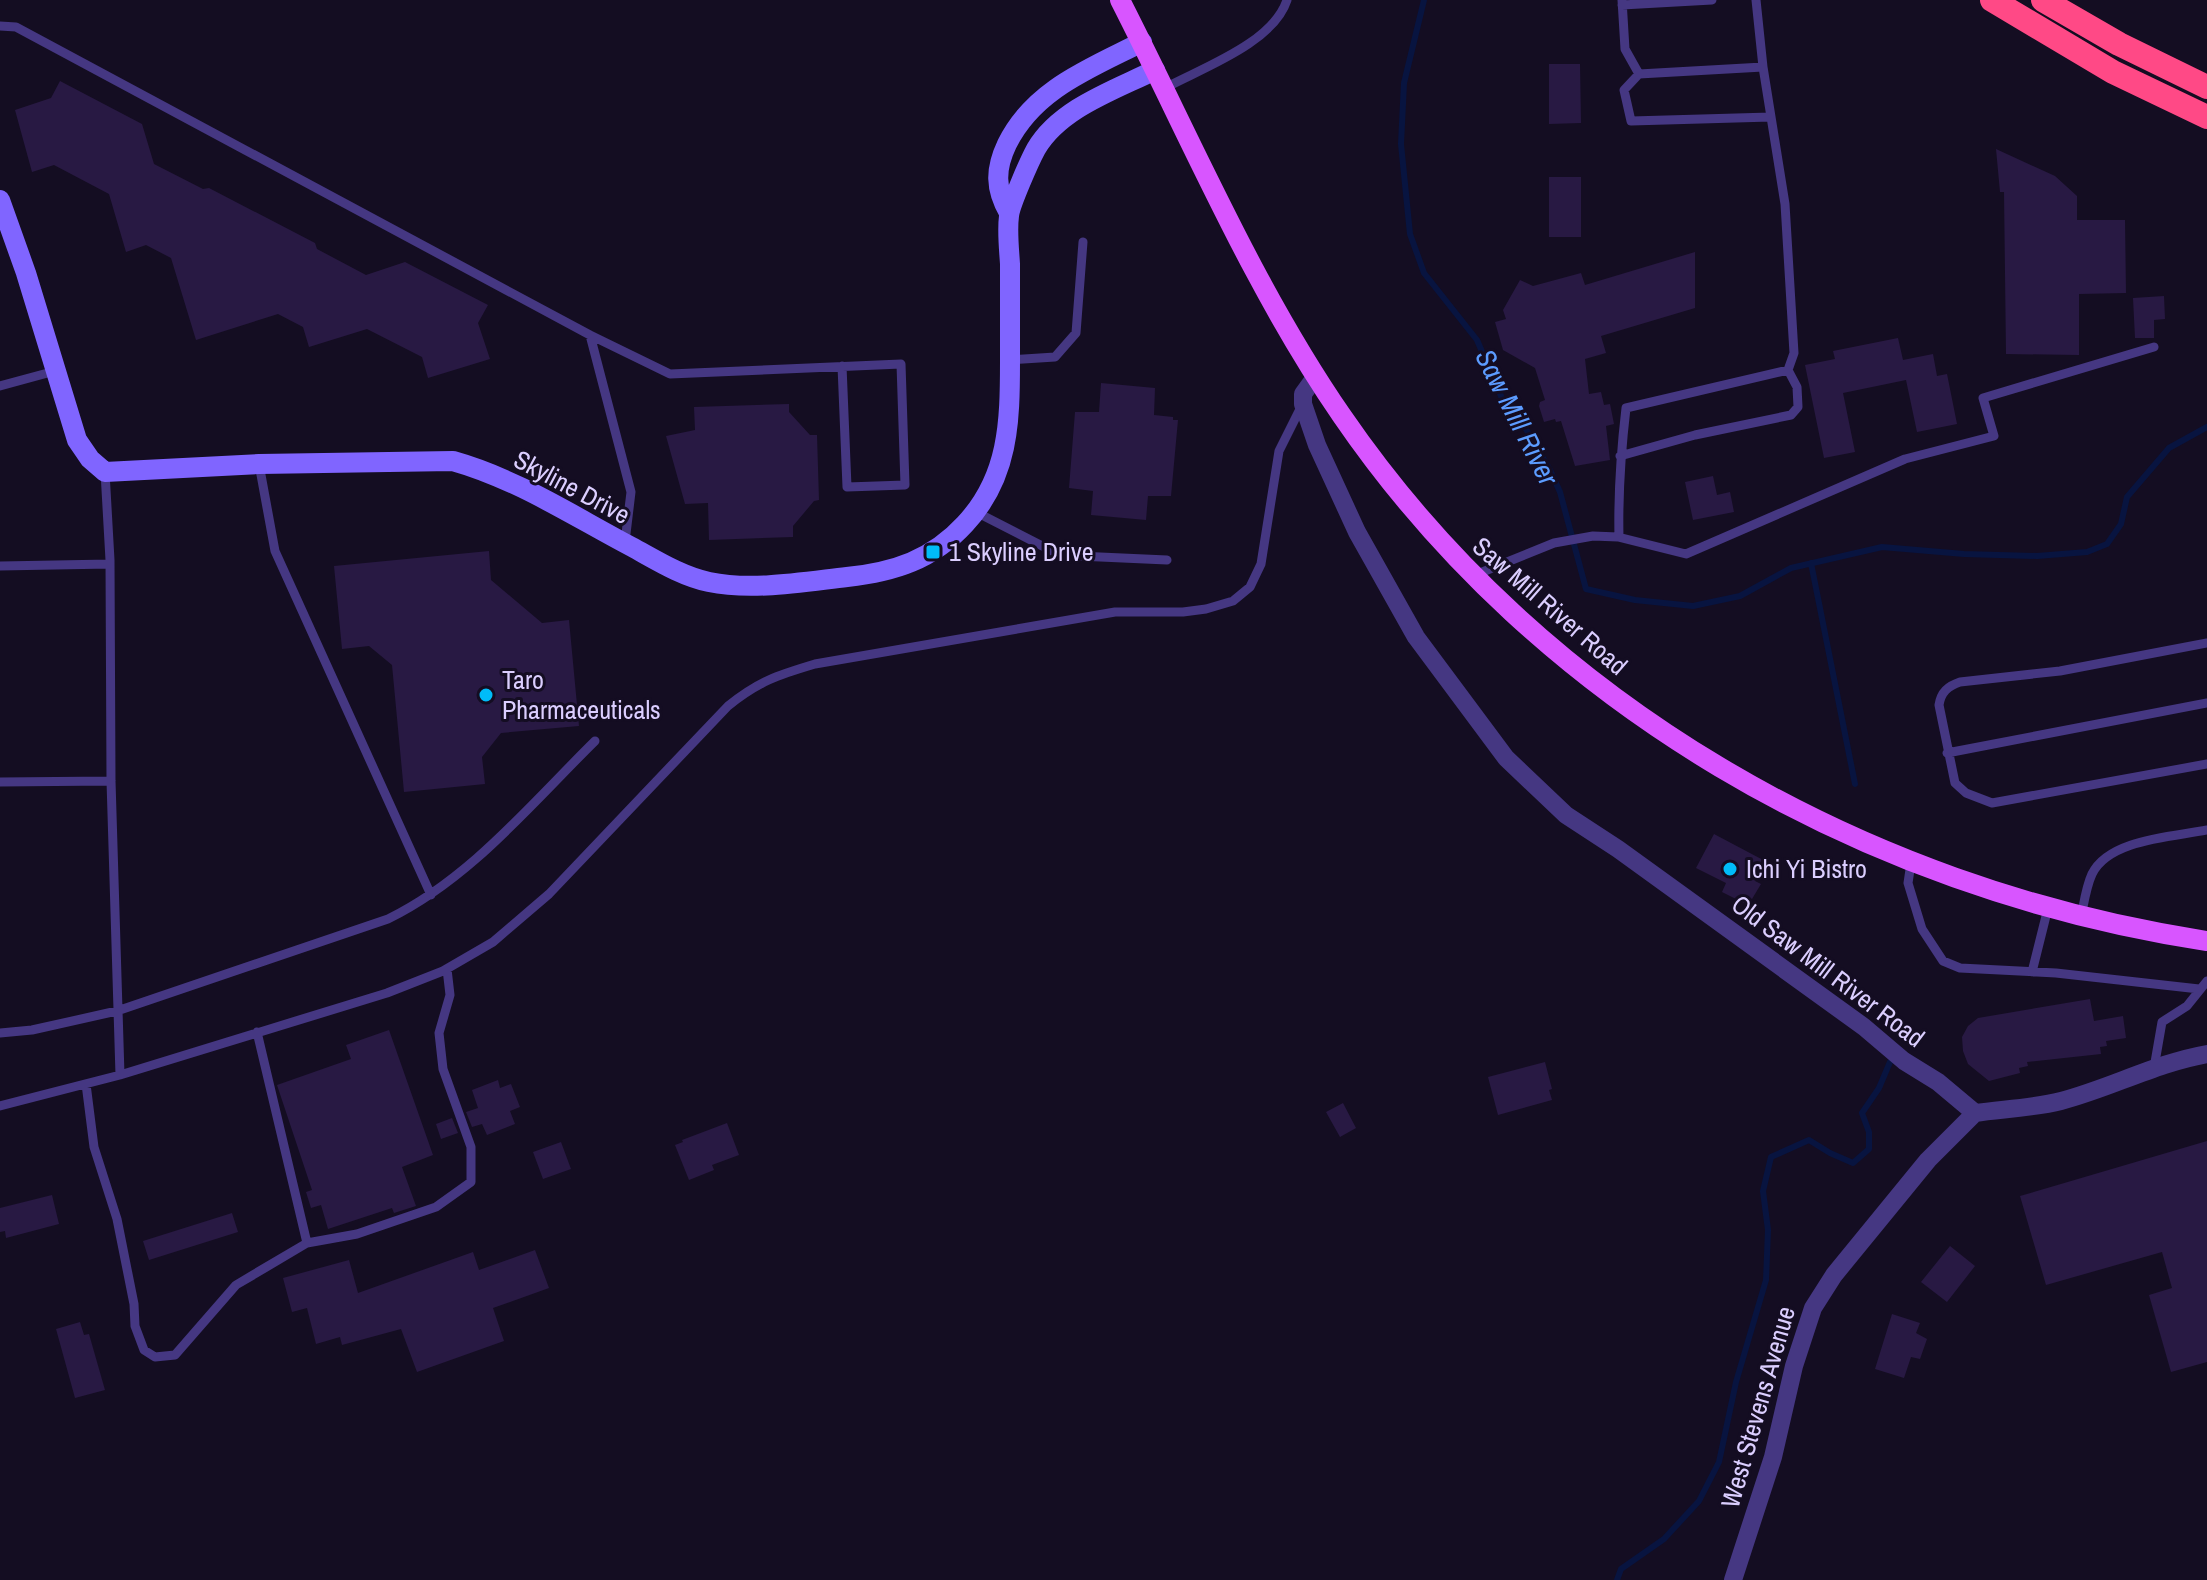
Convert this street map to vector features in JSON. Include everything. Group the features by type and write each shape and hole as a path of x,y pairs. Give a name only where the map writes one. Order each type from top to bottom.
{"highway":[{"path":"1992,0 2113,72 2207,117"},
{"path":"2043,0 2119,44 2207,87"}],"main road":[{"name":"Saw Mill River Road","path":"1120,0 1250,260 1316,376 1393,486 1473,576 1558,653 1665,733 1739,779 1811,818 1911,863 1977,887 2081,917 2207,941"}],"street":[{"name":"Skyline Drive","path":"1009,213 999,193 997,177 1004,151 1019,123 1056,88 1142,42"},
{"name":"Skyline Drive","path":"105,472 259,464 453,461 483,469 516,484 680,572 710,582 741,585 842,578 883,573 917,562 948,540 976,512 996,478 1005,451 1010,415 1009,213 1035,150 1052,129 1087,105 1160,79"},
{"path":"0,200 77,440 90,459 105,472"},
{"path":"1303,404 1303,394 1316,376"},
{"name":"Old Saw Mill River Road","path":"1303,404 1317,445 1386,586 1416,637 1506,758 1566,815 1618,849 1864,1027 1975,1113"},
{"path":"1975,1113 2058,1102 2119,1083 2174,1060 2207,1054"},
{"name":"West Stevens Avenue","path":"1733,1580 1773,1457 1794,1366 1813,1308 1834,1275 1928,1160 1975,1113"}],"lane":[{"path":"1160,79 1246,46 1264,33 1285,8 1287,0"},
{"path":"1639,74 1625,49 1622,2 1712,0"},
{"path":"1620,456 1695,435 1791,415 1798,407 1797,387 1788,370 1794,353 1785,204 1763,67 1756,0"},
{"path":"0,26 16,27 590,335 670,374 842,366 901,364 905,485 847,487 842,366"},
{"path":"1763,67 1639,74 1624,90 1631,121 1771,117"},
{"path":"1010,360 1055,357 1076,333 1083,242"},
{"path":"590,335 631,492 624,543"},
{"path":"1473,576 1554,543 1593,536 1619,537 1686,554 1905,459 1994,436 1983,398 2154,347"},
{"path":"1619,537 1620,456 1626,408 1788,370"},
{"path":"0,386 55,371"},
{"path":"0,1106 120,1075 387,993 447,969 493,942 549,894 728,706 772,676 815,664 1115,612 1183,612 1233,601 1250,587 1261,564 1279,451 1303,404"},
{"path":"259,464 275,551 431,895"},
{"path":"105,472 110,564 111,781 120,1075"},
{"path":"976,512 1052,551 1078,556 1167,560"},
{"path":"0,566 110,564"},
{"path":"2207,643 2060,671 1954,684 1942,693 1939,705 1953,777 1960,789 1992,803 2207,764"},
{"path":"1947,753 2207,703"},
{"path":"0,1033 32,1030 117,1011 388,919 431,895 462,871 595,741"},
{"path":"0,782 111,781"},
{"path":"2081,917 2093,872 2109,854 2141,843 2207,830"},
{"path":"1911,863 1908,883 1922,929 1943,961 1960,968 2203,985"},
{"path":"2032,972 2048,908"},
{"path":"86,1084 94,1147 117,1219 134,1304 135,1326 144,1350 155,1357 175,1355 236,1285 307,1243 357,1234 436,1207 471,1182 471,1147 443,1069 439,1033 450,995 447,969"},
{"path":"2154,1068 2162,1022 2187,1006 2203,985"},
{"path":"257,1032 307,1243"}],"building":[{"path":"1549,64 1580,64 1581,123 1549,124"},
{"path":"60,81 142,124 154,164 203,189 209,188 315,243 317,249 366,275 405,262 488,305 478,323 490,359 428,378 422,357 367,329 309,347 303,327 278,314 196,340 171,258 146,245 126,252 109,194 54,165 32,172 15,110 51,98"},
{"path":"1996,149 2055,176 2077,196 2077,220 2125,220 2126,293 2079,294 2079,355 2006,354 2004,192 2000,192"},
{"path":"1549,177 1581,177 1581,237 1549,237"},
{"path":"1695,252 1695,308 1601,336 1606,353 1585,359 1589,394 1601,392 1604,405 1610,404 1614,424 1606,426 1610,460 1575,466 1561,421 1544,422 1539,406 1545,400 1535,368 1503,350 1495,322 1506,319 1503,310 1520,280 1533,286 1581,273 1585,285"},
{"path":"2164,296 2165,319 2154,320 2154,338 2135,338 2133,298"},
{"path":"1898,338 1903,360 1933,354 1937,376 1947,374 1957,424 1917,432 1906,380 1843,393 1855,452 1824,458 1805,365 1835,359 1833,351"},
{"path":"1101,383 1155,388 1154,415 1178,420 1171,496 1148,496 1146,520 1091,515 1093,491 1069,488 1075,412 1099,412"},
{"path":"789,404 789,412 810,435 817,435 819,500 814,501 793,526 793,537 709,540 708,503 685,504 666,436 695,430 694,407"},
{"path":"1713,476 1717,495 1730,492 1734,512 1693,520 1685,482"},
{"name":"Taro Pharmaceuticals","path":"489,551 491,580 542,623 569,620 579,726 501,733 482,757 485,784 404,792 392,665 369,646 342,649 334,566"},
{"name":"Ichi Yi Bistro","path":"1714,834 1765,861 1755,881 1761,884 1752,899 1747,897 1744,903 1722,892 1726,883 1696,868"},
{"path":"2090,999 2094,1021 2123,1016 2126,1038 2106,1041 2107,1046 2100,1047 2101,1054 2027,1062 2028,1066 2019,1068 2020,1073 1989,1081 1968,1064 1962,1037 1968,1026 1978,1018"},
{"path":"389,1030 433,1155 402,1167 416,1206 394,1213 392,1208 328,1229 321,1205 311,1208 306,1192 312,1190 277,1085 351,1059 346,1045"},
{"path":"1545,1062 1552,1100 1498,1115 1488,1077"},
{"path":"498,1080 500,1088 511,1084 520,1107 510,1111 515,1124 487,1135 482,1124 472,1127 466,1112 478,1108 472,1090"},
{"path":"1343,1103 1356,1128 1340,1137 1326,1112"},
{"path":"452,1118 458,1133 441,1139 436,1124"},
{"path":"727,1123 739,1155 712,1165 714,1170 689,1180 675,1145"},
{"path":"2207,1141 2207,1362 2171,1372 2149,1295 2172,1288 2162,1252 2046,1285 2020,1196"},
{"path":"561,1142 571,1169 543,1179 533,1152"},
{"path":"52,1195 59,1224 6,1238 5,1231 0,1232 0,1208"},
{"path":"232,1213 238,1232 149,1260 143,1241"},
{"path":"1950,1246 1975,1266 1947,1302 1921,1282"},
{"path":"535,1250 549,1288 493,1308 504,1341 417,1372 401,1329 342,1345 340,1337 316,1344 307,1308 292,1312 283,1278 349,1260 358,1293 473,1252 479,1270"},
{"path":"1892,1314 1920,1323 1916,1333 1927,1339 1920,1359 1911,1357 1904,1378 1875,1369"},
{"path":"80,1322 84,1335 89,1334 105,1390 75,1398 56,1329"}],"waterway":[{"name":"Saw Mill River","path":"1424,0 1404,83 1401,144 1410,234 1424,273 1477,340 1504,403 1526,429 1550,470 1560,492 1586,589 1635,600 1693,606 1740,596 1791,568 1882,547 2037,556 2087,552 2107,544 2121,524 2127,497 2169,448 2207,427"},
{"path":"1811,563 1855,784"},
{"path":"1617,1580 1621,1569 1664,1539 1699,1501 1719,1462 1736,1382 1766,1280 1768,1230 1763,1191 1771,1157 1809,1140 1853,1163 1869,1149 1869,1132 1862,1113 1879,1088 1890,1062"}],"place":[{"name":"1 Skyline Drive","path":"933,552"},
{"name":"Taro Pharmaceuticals","path":"486,695"},
{"name":"Ichi Yi Bistro","path":"1730,869"}]}
